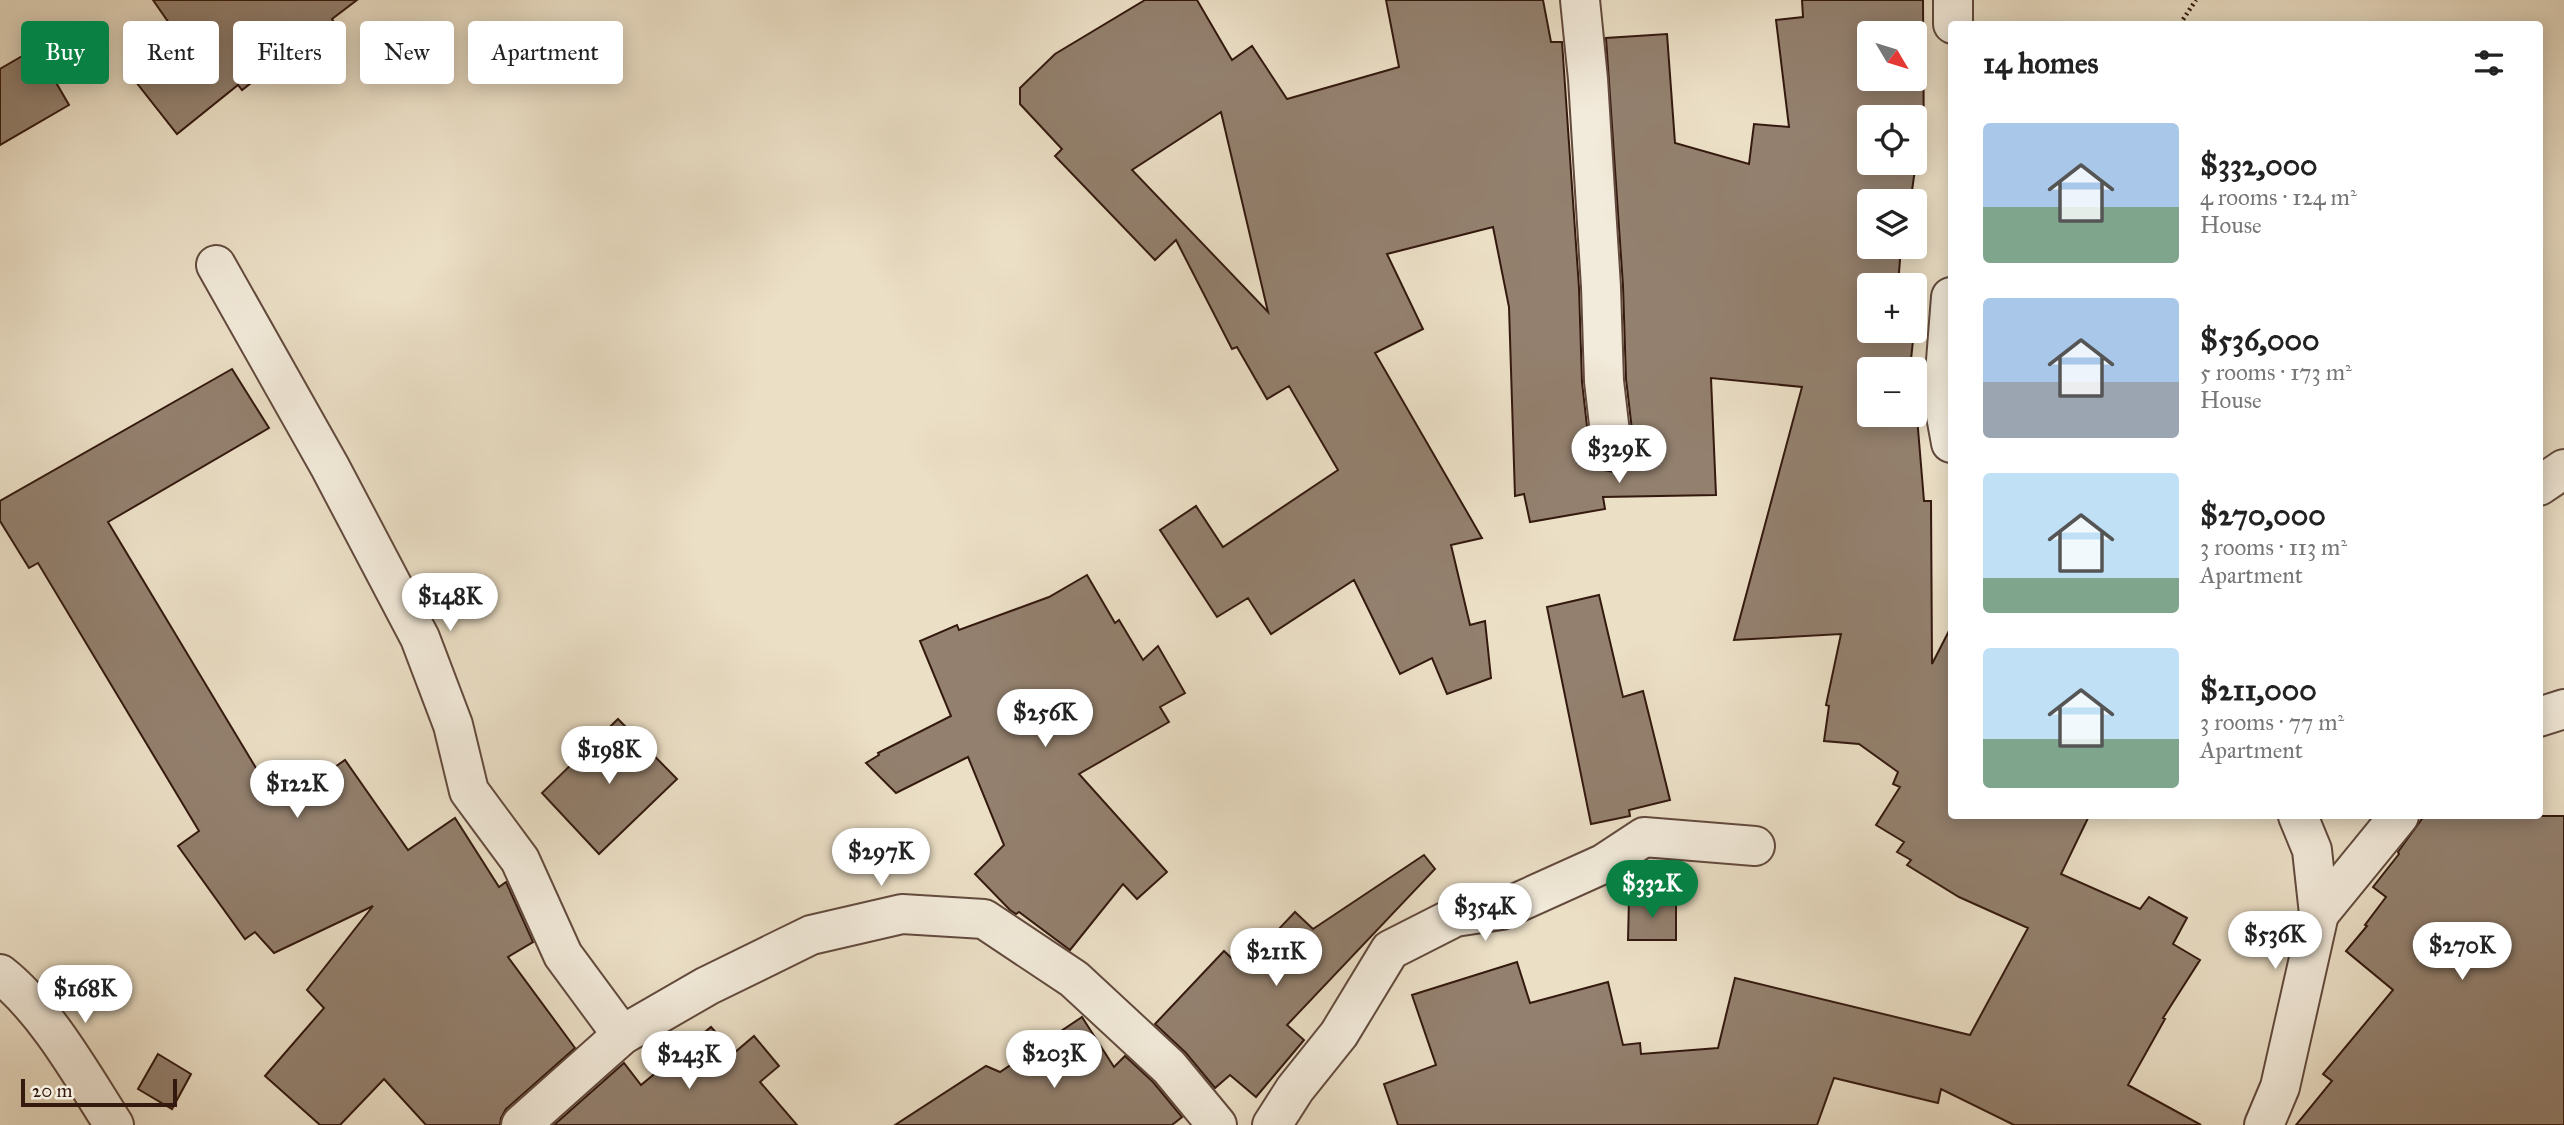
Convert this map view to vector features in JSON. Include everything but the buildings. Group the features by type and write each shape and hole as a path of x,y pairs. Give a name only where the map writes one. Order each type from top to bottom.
{"street":[{"path":"1580,0 1588,79 1604,381 1612,450"},
{"path":"1953,0 1954,21"},
{"path":"216,265 330,467 420,638 453,725 469,791 520,860 564,955 622,1035"},
{"path":"1948,335 1943,399 1948,426"},
{"path":"2543,483 2564,469"},
{"path":"2543,716 2564,709"},
{"path":"2264,1125 2280,1087 2319,914 2312,850 2299,819"},
{"path":"2319,914 2397,819"},
{"path":"1272,1125 1295,1089 1339,1034 1390,950 1455,917 1501,910 1603,863 1644,837 1755,846"},
{"path":"521,1125 622,1035 707,986 811,935 902,914 984,919 1074,979 1170,1067 1217,1125"},
{"path":"0,974 15,985 64,1047 114,1125"}],"path":[{"path":"2182,21 2196,0"}]}
